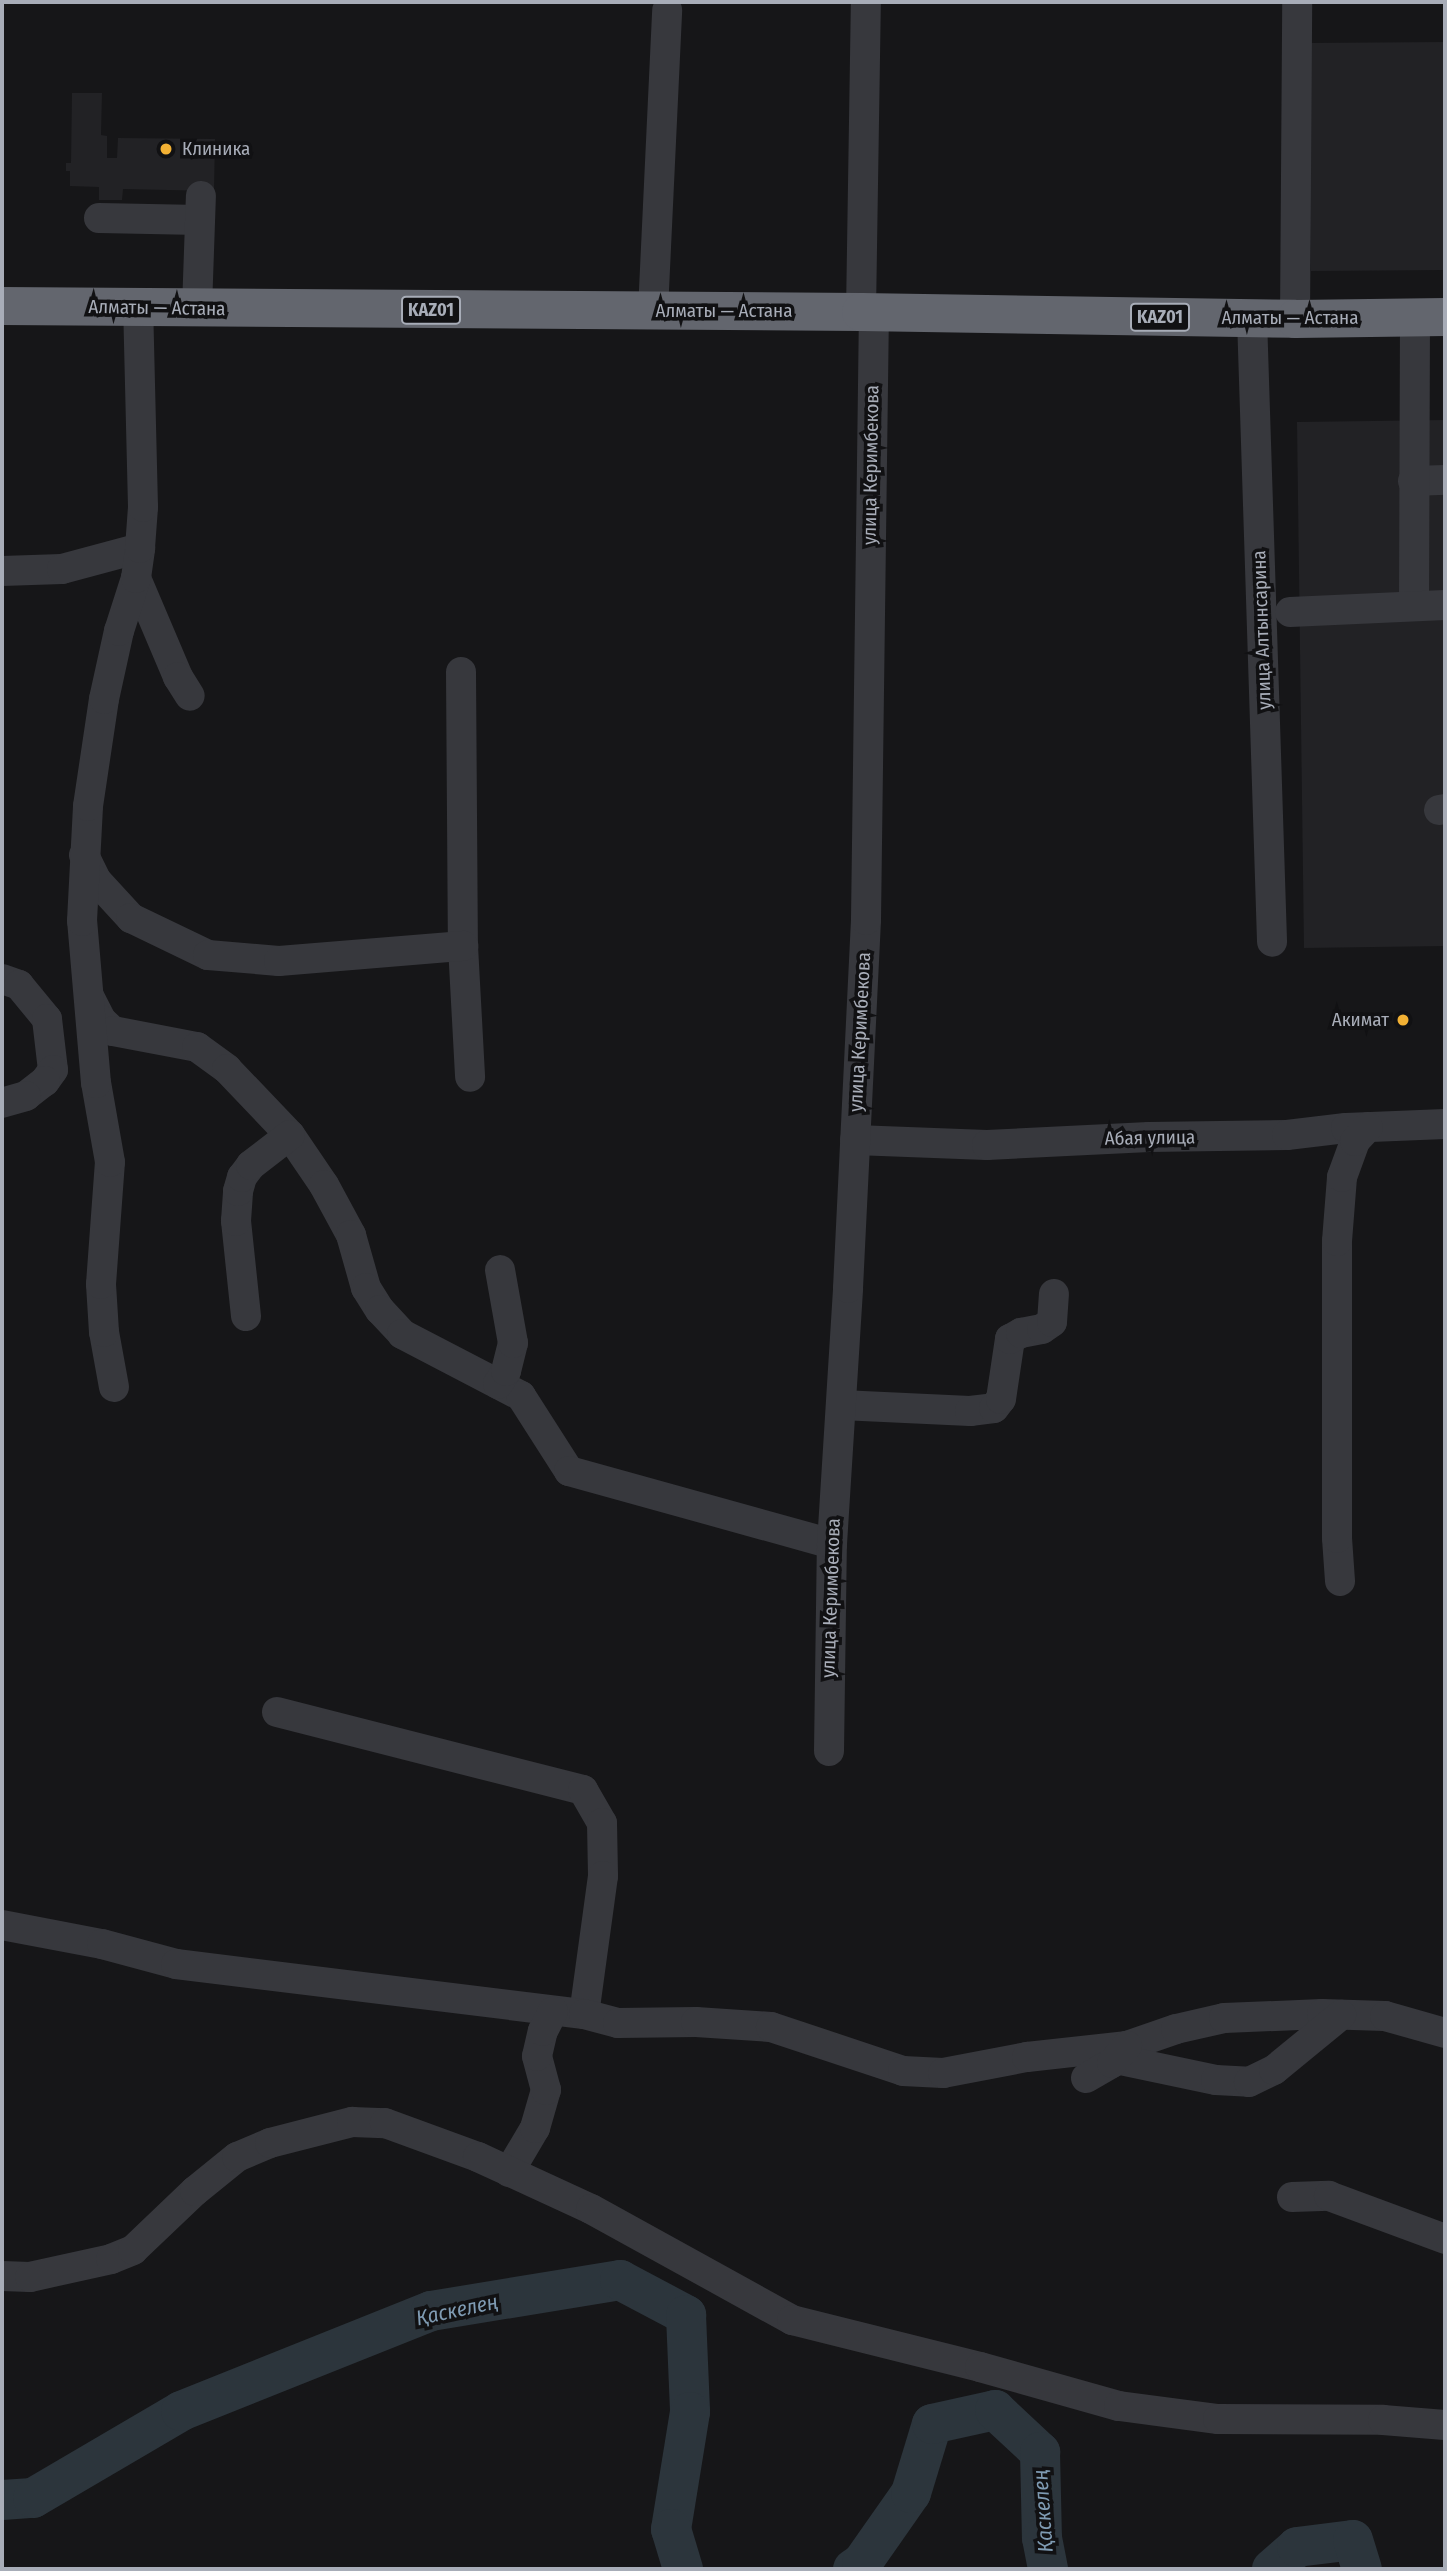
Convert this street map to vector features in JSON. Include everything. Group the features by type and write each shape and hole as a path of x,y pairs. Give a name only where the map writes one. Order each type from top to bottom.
{"highway":[{"name":"Алматы — Астана","path":"2,306 868,312 1295,319 1430,318"}],"street":[{"name":"улица Керимбекова","path":"829,1751 832,1544 866,920 866,2"},
{"path":"1295,319 1297,2"},
{"path":"653,311 667,10"},
{"path":"99,218 200,208 197,308"},
{"path":"114,1387 104,1332 101,1284 110,1162 96,1083 82,921 84,855 103,699 119,631 136,578 140,548 143,507 138,308"},
{"name":"улица Алтынсарина","path":"1252,318 1272,942"},
{"path":"1414,605 1413,481 1430,318"},
{"path":"1413,481 1445,480"},
{"path":"2,571 62,569 140,548"},
{"path":"136,578 178,677 190,696"},
{"path":"1290,612 1445,605"},
{"path":"461,672 463,946 470,1077"},
{"path":"84,855 96,880 131,918 208,955 279,961 463,946"},
{"path":"2,979 19,985 47,1019 53,1070 45,1081 26,1096 2,1103"},
{"path":"89,995 94,1009 113,1031 197,1047 227,1069 290,1135 324,1185 351,1235 366,1288 380,1310 402,1334 521,1396 569,1471 832,1544"},
{"name":"Абая улица","path":"855,1140 987,1145 1149,1137 1266,1136 1368,1127 1445,1124"},
{"path":"1340,1581 1337,1538 1337,1241 1342,1177 1355,1141 1368,1127"},
{"path":"246,1316 236,1221 238,1191 242,1177 251,1165 290,1135"},
{"path":"498,1384 506,1371 513,1343 500,1270"},
{"path":"841,1405 971,1411 994,1408 1001,1399 1010,1339 1042,1329 1052,1322 1054,1294"},
{"path":"277,1712 583,1790 602,1823 603,1876 584,2014"},
{"path":"2,1925 102,1944 176,1964 584,2014 618,2023 696,2022 771,2027 903,2071 943,2073 1027,2057 1122,2053 1216,2080 1249,2082 1274,2070 1341,2015"},
{"path":"509,2172 535,2128 546,2091 537,2056 543,2031 553,2011"},
{"path":"1086,2078 1122,2053 1177,2029 1223,2018 1385,2016 1445,2033"},
{"path":"2,2276 30,2277 77,2269 133,2250 195,2191 237,2157 270,2143 352,2122 385,2123 478,2157 591,2209 792,2320 980,2367 1119,2406 1217,2419 1371,2420 1445,2425"},
{"path":"1293,2197 1329,2196 1445,2239"}],"shaded area":[{"path":"1445,42 1445,270 1311,271 1308,43"},
{"name":"Клиника","path":"72,93 102,93 101,135 107,136 107,158 117,158 118,138 215,139 214,191 123,189 122,200 99,200 99,187 70,186 70,171 66,171 66,163 71,163"},
{"path":"1445,420 1445,946 1304,948 1297,422"}],"waterway":[{"name":"Қаскелең","path":"2,2500 33,2498 181,2411 431,2311 620,2280 686,2315 690,2412 671,2529 683,2569"},
{"name":"Қаскелең","path":"853,2569 862,2563 911,2493 932,2424 995,2410 1040,2452 1042,2538 1048,2569"},
{"name":"Қаскелең","path":"1272,2569 1297,2547 1353,2540 1362,2569"}],"place":[{"name":"Клиника","path":"166,149"},
{"name":"Акимат","path":"1403,1020"}]}
